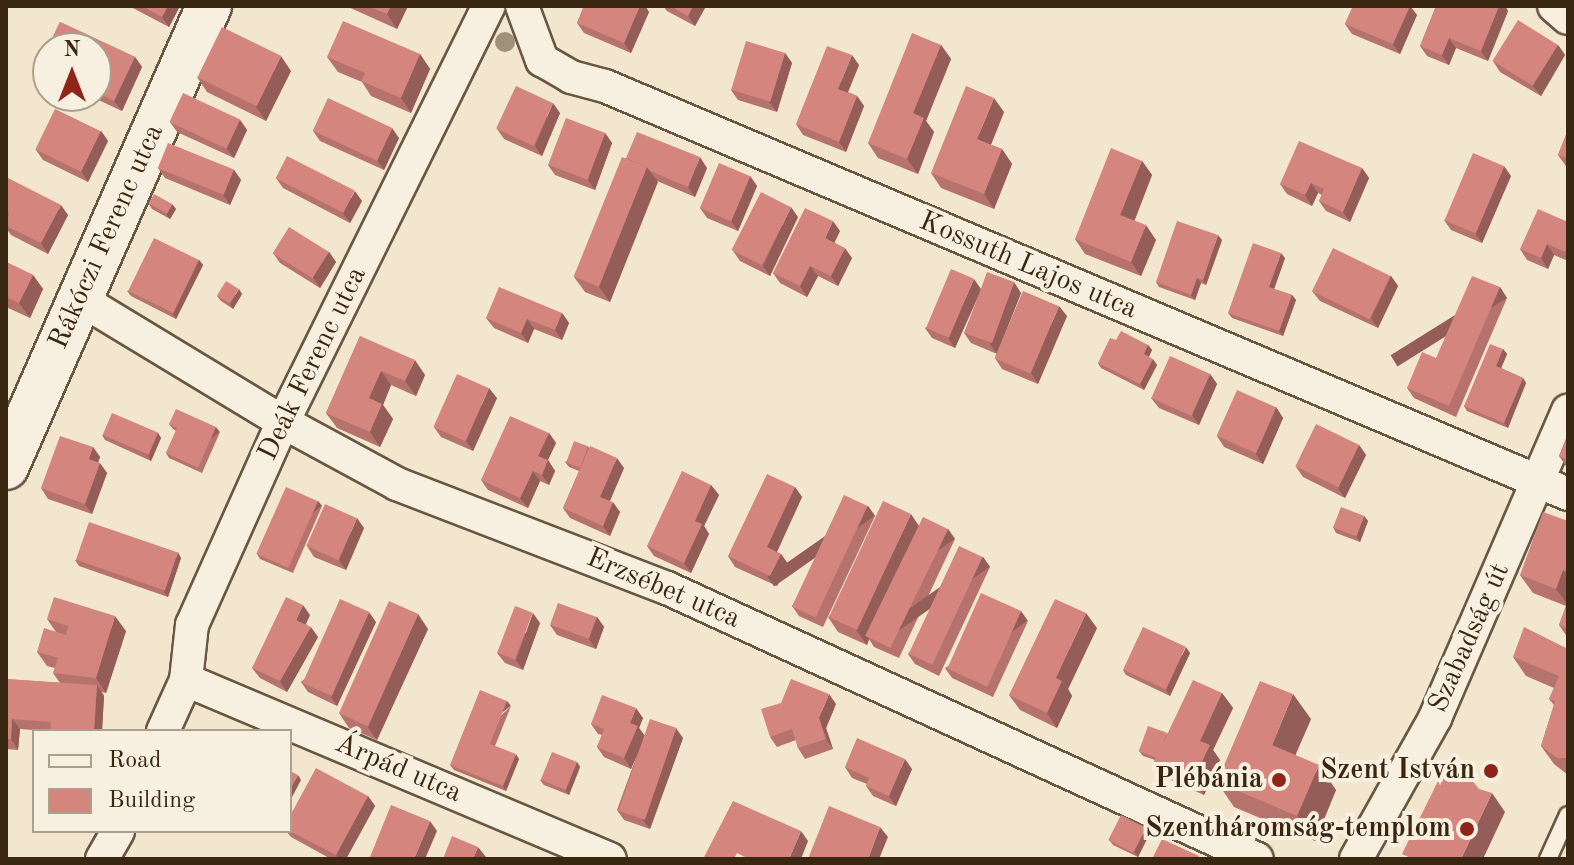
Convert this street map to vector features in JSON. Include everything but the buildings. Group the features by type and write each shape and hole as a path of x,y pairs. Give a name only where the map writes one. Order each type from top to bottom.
{"street":[{"name":"Rákóczi Ferenc utca","path":"6,467 209,6"},
{"name":"Deák Ferenc utca","path":"164,729 186,680 185,653 192,625 283,422 489,6"},
{"name":"Kossuth Lajos utca","path":"522,6 542,60 571,77 605,86 1554,488"},
{"path":"1554,6 1568,18"},
{"name":"Erzsébet utca","path":"80,299 283,422 397,484 667,588 1257,859"},
{"name":"Szabadság út","path":"1356,859 1435,718 1554,488 1568,410"},
{"name":"Árpád utca","path":"186,680 610,859"},
{"path":"102,859 117,833"}],"lane":[{"path":"1548,859 1568,815"}],"place":[{"name":"Szent István","path":"1491,771"},
{"name":"Plébánia","path":"1279,780"},
{"name":"Szentháromság-templom","path":"1467,829"}]}
